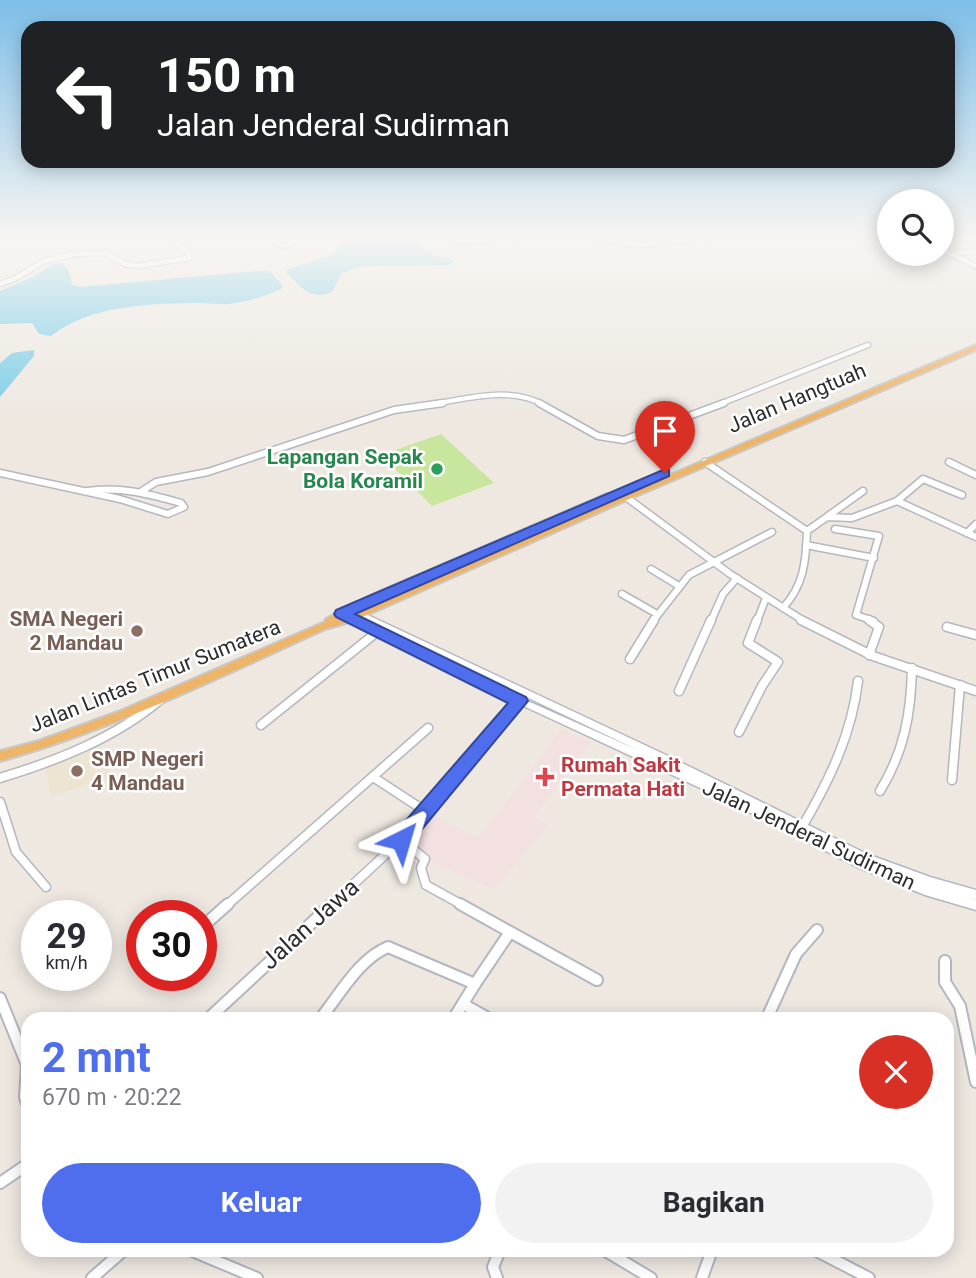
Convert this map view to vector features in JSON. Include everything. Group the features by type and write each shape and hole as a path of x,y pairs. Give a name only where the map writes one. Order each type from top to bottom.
{"highway":[{"name":"Jalan Hangtuah","path":"322,626 933,362 975,347"},
{"name":"Jalan Hangtuah","path":"552,526 626,497 933,362"},
{"name":"Jalan Lintas Timur Sumatera","path":"0,755 41,746 163,697 322,626"}],"street":[{"path":"142,491 156,482 208,472 380,413 487,396 529,397 598,436 624,440 656,430 868,345"},
{"path":"705,462 807,531"},
{"path":"949,462 976,475"},
{"path":"0,472 87,491 168,514 177,513 184,507 181,503 142,491 119,488 87,491"},
{"path":"827,517 852,518 897,501 923,479 961,495"},
{"path":"807,531 863,491"},
{"path":"626,497 711,561 766,598 838,640 869,655 976,691"},
{"path":"897,501 976,537"},
{"path":"967,533 976,524"},
{"path":"835,529 878,536 856,615 875,622 879,627 869,655"},
{"path":"783,608 794,598 804,578 807,531"},
{"path":"630,659 657,614 690,575 711,561 772,532"},
{"path":"806,545 873,558"},
{"path":"651,569 679,586"},
{"path":"679,691 723,594 737,578"},
{"path":"622,594 657,614"},
{"path":"739,732 762,686 778,662 748,643 766,598"},
{"name":"Jalan Jenderal Sudirman","path":"351,614 377,632 485,679 520,701 715,790 861,864 950,892 976,895"},
{"name":"Jalan Jenderal Sudirman","path":"351,614 863,857 976,905"},
{"path":"947,627 976,635"},
{"path":"261,725 377,632"},
{"path":"880,791 898,764 908,726 912,668"},
{"path":"802,827 831,777 855,706 858,681"},
{"path":"952,780 960,685"},
{"path":"0,778 39,766 133,723 163,697"},
{"name":"Jalan Jawa","path":"215,1012 401,840 520,701"},
{"path":"217,914 428,728"},
{"path":"373,777 425,811"},
{"path":"0,802 16,852 47,887"},
{"path":"401,840 425,859 421,868 426,885 597,980"},
{"path":"770,1012 796,954 817,930"},
{"path":"458,1012 510,932"},
{"path":"326,1012 367,962 384,948 475,984"},
{"path":"944,961 945,982 960,1006 976,1082"},
{"path":"0,998 21,1050"},
{"path":"463,1004 477,1012"},
{"path":"0,1183 21,1169"},
{"path":"92,1278 116,1257"},
{"path":"207,1257 257,1278"},
{"path":"497,1257 492,1267 497,1278"},
{"path":"616,1257 651,1278"},
{"path":"702,1278 710,1257"},
{"path":"828,1257 869,1278"}],"shaded area":[{"name":"Rumah Sakit Permata Hati","path":"562,729 590,743 534,817 548,826 494,889 441,867 405,840 428,812 475,837 486,829"},
{"name":"SMP Negeri 4 Mandau","path":"101,745 111,776 52,797 44,765"}],"green space":[{"name":"Lapangan Sepak Bola Koramil","path":"441,434 494,483 432,506 381,455"}],"water":[{"path":"0,298 257,298 229,304 173,303 118,309 83,318 51,336 39,334 32,323 0,324"},
{"path":"34,350 34,356 0,397 0,363 12,353"}],"place":[{"name":"Lapangan Sepak Bola Koramil","path":"437,469"},
{"name":"SMA Negeri 2 Mandau","path":"137,631"},
{"name":"SMP Negeri 4 Mandau","path":"77,771"},
{"name":"Rumah Sakit Permata Hati","path":"545,777"}],"route":[{"path":"401,840 520,701 342,614 665,473"}]}
